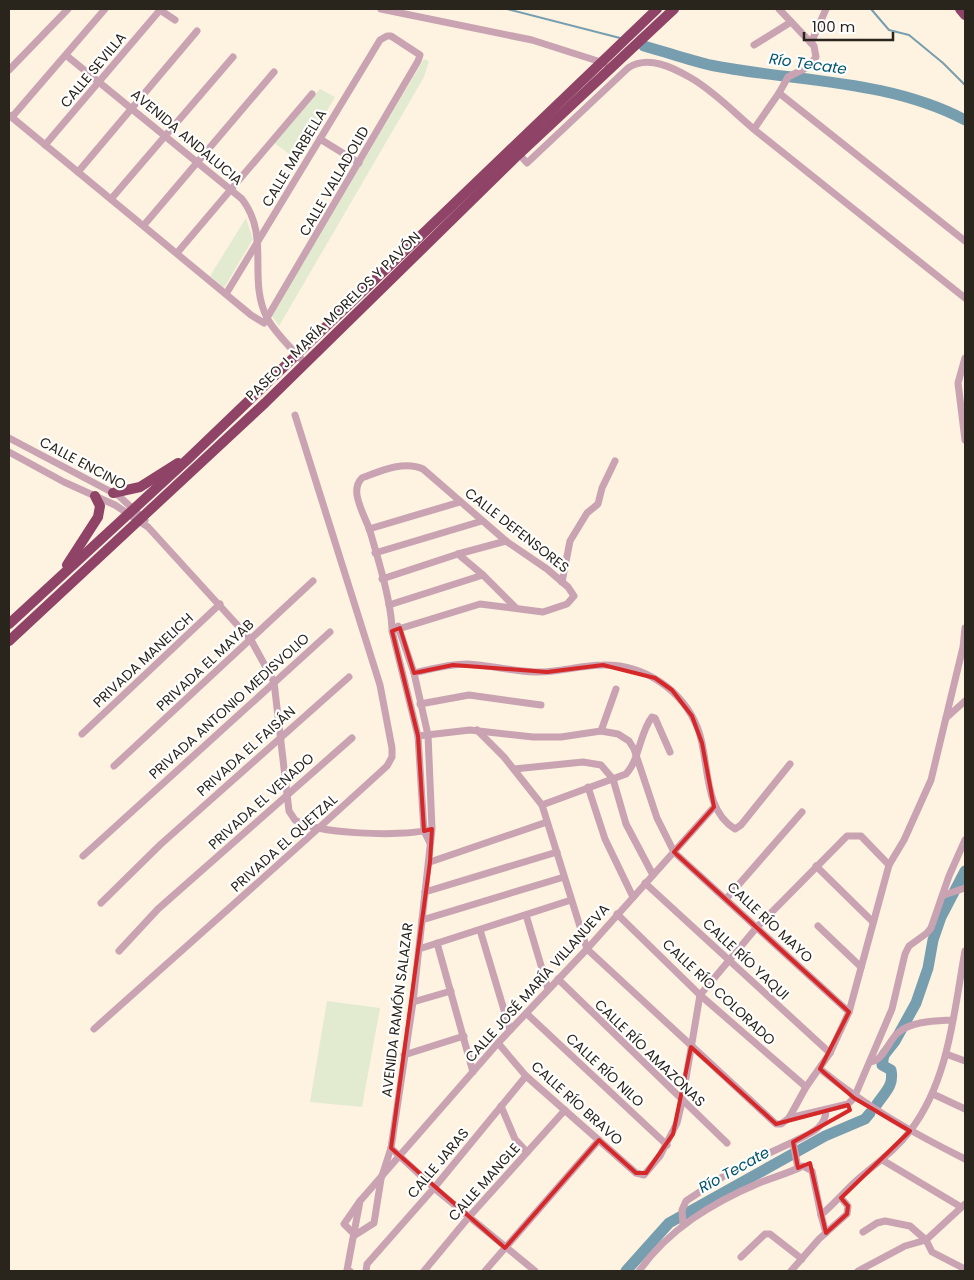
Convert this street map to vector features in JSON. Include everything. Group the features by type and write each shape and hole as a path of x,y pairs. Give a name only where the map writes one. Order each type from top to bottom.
{"highway":[{"name":"PASEO J. MARÍA MORELOS Y PAVÓN","path":"9,640 265,403 301,358 612,50 657,9"},
{"name":"PASEO J. MARÍA MORELOS Y PAVÓN","path":"9,624 131,510 301,358 611,65 674,9"},
{"path":"960,9 965,15"},
{"path":"113,493 140,487 167,468 188,459"},
{"path":"59,577 98,516 100,506 95,496"}],"street":[{"path":"9,70 68,9"},
{"path":"105,9 67,56 10,116 259,320 264,323 268,319"},
{"path":"381,9 532,40 611,65"},
{"path":"754,128 788,77 808,67 814,61 816,54 811,43 779,9"},
{"path":"811,43 826,9"},
{"name":"CALLE SEVILLA","path":"45,145 160,10 175,20"},
{"path":"754,45 791,22"},
{"path":"78,172 197,31"},
{"name":"CALLE MARBELLA","path":"226,294 378,43 385,36 391,36 420,55"},
{"name":"CALLE VALLADOLID","path":"268,319 420,55"},
{"name":"AVENIDA ANDALUCIA","path":"67,56 133,107 231,188 248,206 256,226 259,241 258,278 262,306 268,319 301,358"},
{"path":"111,199 232,57"},
{"path":"519,154 527,163 628,68 646,61 670,68 692,79 965,298"},
{"path":"144,225 274,72"},
{"path":"779,93 965,241"},
{"path":"178,253 312,94"},
{"path":"320,139 359,163"},
{"path":"965,358 958,383 965,440"},
{"name":"PRIVADA EL QUETZAL","path":"94,1029 387,766 392,757 380,685 295,415"},
{"name":"CALLE ENCINO","path":"9,438 113,493 140,518 251,640 274,682"},
{"name":"CALLE ENCINO","path":"9,452 95,496 131,510"},
{"path":"562,582 570,541 587,513 598,504 602,488 615,461"},
{"name":"AVENIDA RAMÓN SALAZAR","path":"418,466 407,465 362,478 358,483 357,496 369,530 382,579 392,621 392,631 418,736 424,831 430,843"},
{"name":"CALLE DEFENSORES","path":"418,466 428,472 506,541 536,560 562,582 574,596 567,604 543,612 516,608"},
{"path":"369,530 460,502"},
{"path":"375,554 482,521"},
{"path":"382,579 458,554 506,541"},
{"path":"458,554 483,574 516,608"},
{"path":"388,605 483,574"},
{"name":"PRIVADA EL MAYAB","path":"114,766 313,581"},
{"name":"PRIVADA MANELICH","path":"82,734 220,604"},
{"path":"392,631 480,604 516,608"},
{"path":"392,621 400,628"},
{"name":"AVENIDA RAMÓN SALAZAR","path":"381,1179 360,1202 344,1224 355,1235 374,1223 381,1179 391,1148 404,1055 414,1002 425,892 430,862 432,829 428,735 414,674 400,628"},
{"path":"477,730 514,769 542,806 587,949 776,1124 781,1124 789,1118 806,1087 830,1053 849,1012 889,865 904,840 931,780 963,647 965,628"},
{"name":"PRIVADA ANTONIO MEDISVOLIO","path":"84,856 144,799 330,632"},
{"path":"414,674 453,665 547,672 603,665 625,668 655,678 675,694 692,716 702,743 714,807 732,828 738,828 790,764"},
{"name":"PRIVADA EL FAISÁN","path":"101,903 161,844 349,677"},
{"path":"274,682 292,818 302,824 319,828 396,835 432,829"},
{"path":"601,731 616,689"},
{"path":"420,704 469,695 541,705"},
{"path":"946,718 965,701"},
{"path":"542,806 588,787 622,776 630,770 651,718 655,718 670,752"},
{"path":"418,736 477,730 519,737 547,738 601,731 624,737 632,745 636,754 657,818 674,852"},
{"name":"PRIVADA EL VENADO","path":"118,951 158,909 352,738"},
{"path":"514,769 592,762 605,768 612,779 626,824 653,875"},
{"path":"588,787 605,839 633,897"},
{"name":"CALLE JOSÉ MARÍA VILLANUEVA","path":"381,1179 498,1043 527,1014 548,988 587,949 714,807"},
{"path":"726,898 802,812"},
{"path":"430,862 547,822"},
{"path":"667,1145 673,1134 682,1102 700,995 757,927 841,840 850,835 861,836 889,865"},
{"path":"789,1118 848,1104 854,1098 892,1009 905,954 914,941 927,933 965,840"},
{"path":"425,892 557,852"},
{"name":"CALLE RÍO MAYO","path":"674,852 849,1012"},
{"path":"816,866 873,922"},
{"path":"422,920 564,877"},
{"name":"CALLE RÍO YAQUI","path":"646,883 830,1053"},
{"path":"944,894 965,888"},
{"path":"420,949 571,900"},
{"name":"CALLE RÍO COLORADO","path":"617,914 700,995 806,1087"},
{"path":"526,915 548,988"},
{"path":"818,926 861,968"},
{"path":"480,930 510,1030"},
{"path":"437,943 473,1072"},
{"path":"821,1215 857,1181 884,1161 910,1131 933,1094 946,1054 965,950"},
{"name":"CALLE RÍO AMAZONAS","path":"558,979 682,1102 727,1143"},
{"path":"414,1002 451,991"},
{"name":"CALLE RÍO NILO","path":"527,1014 667,1145"},
{"path":"870,1062 878,1060 901,1030 929,1022 952,1020"},
{"path":"404,1055 464,1036"},
{"name":"CALLE RÍO BRAVO","path":"498,1043 526,1076 636,1173 644,1175 667,1145"},
{"path":"946,1054 965,1061"},
{"path":"820,1069 854,1098 910,1131 965,1160"},
{"name":"CALLE JARAS","path":"366,1268 526,1076"},
{"path":"933,1094 965,1109"},
{"path":"502,1106 515,1140 527,1152"},
{"name":"CALLE MANGLE","path":"424,1271 468,1218 565,1110"},
{"path":"683,1224 682,1210 686,1201 733,1170 822,1126 826,1119 826,1110"},
{"path":"485,1271 598,1140"},
{"path":"793,1142 798,1168"},
{"path":"391,1148 468,1218 534,1271"},
{"path":"860,1270 905,1246 926,1240 963,1206 884,1161"},
{"path":"639,1271 653,1252 683,1224 759,1183 803,1166 812,1171 826,1233"},
{"path":"791,1271 826,1233 847,1214 848,1206 841,1198"},
{"path":"348,1271 360,1202"},
{"path":"863,1232 877,1223 894,1222 910,1226 926,1240 932,1252 965,1269"},
{"path":"742,1257 765,1234 770,1234 802,1259"}],"highlighted area":[{"path":"400,628 414,673 453,665 547,672 603,665 655,678 672,690 692,716 702,743 714,807 674,852 849,1012 820,1069 854,1098 910,1131 841,1198 848,1206 847,1214 826,1233 810,1163 798,1168 793,1142 850,1110 848,1105 776,1124 691,1047 673,1134 646,1173 636,1173 599,1140 505,1248 391,1148 430,862 432,829 424,831 418,736 392,631"}],"green space":[{"path":"424,59 429,61 424,77 279,326 271,315"},
{"path":"320,89 335,97 298,160 274,143"},
{"path":"246,218 253,239 224,288 210,276"},
{"path":"327,1001 380,1008 362,1107 310,1102"}],"waterway":[{"name":"Río Tecate","path":"507,9 620,38"},
{"path":"871,9 889,30 909,35 943,63 965,85"},
{"name":"Río Tecate","path":"644,46 710,65 872,89 904,96 965,120"},
{"name":"Río Tecate","path":"877,1104 889,1088 892,1075 891,1070 882,1065 884,1055 895,1041 916,1003 928,968 933,940 941,917 965,871"},
{"name":"Río Tecate","path":"626,1271 669,1223 825,1136 865,1119 870,1113"}]}
